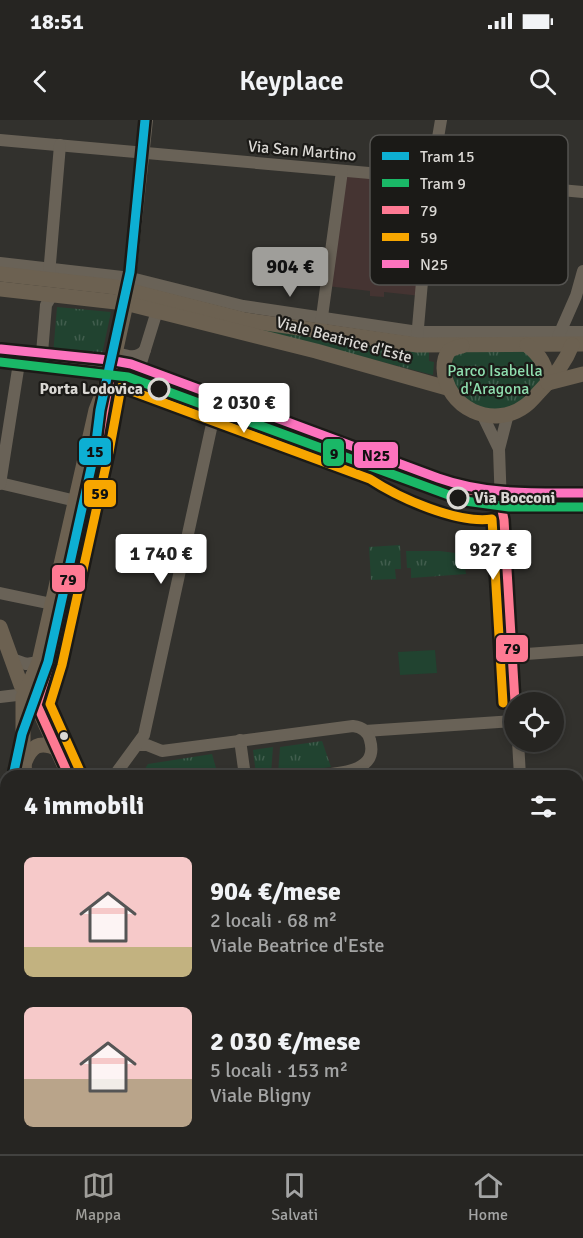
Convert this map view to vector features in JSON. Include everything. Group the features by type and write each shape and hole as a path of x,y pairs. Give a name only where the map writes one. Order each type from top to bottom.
{"main road":[{"path":"0,274 49,274 115,286 128,291"},
{"path":"0,289 52,295 128,291"},
{"path":"24,770 22,709 25,692 39,662 97,405 111,372 128,291"},
{"name":"Viale Beatrice d'Este","path":"128,291 157,311 323,353 447,388"},
{"name":"Viale Beatrice d'Este","path":"128,291 253,314 462,346 526,345 571,338"},
{"path":"462,346 449,352 445,357 444,376 447,388 463,405 483,416 508,414 525,407 564,363 571,338"},
{"path":"526,345 536,352 544,363 548,383"},
{"path":"548,383 583,374"},
{"path":"0,627 25,692 38,708 67,770"},
{"path":"24,770 28,753 38,746 51,746 58,749"}],"street":[{"path":"128,291 147,120"},
{"path":"438,135 441,120"},
{"name":"Via San Martino","path":"0,140 370,174"},
{"path":"0,263 49,274 60,145"},
{"path":"321,324 342,171"},
{"name":"Via San Martino","path":"568,190 583,192"},
{"path":"571,338 576,296 583,271"},
{"path":"418,338 422,285"},
{"path":"41,365 46,305 52,295"},
{"path":"157,311 139,374 144,390 218,413 452,495 501,505 583,504"},
{"name":"Viale Beatrice d'Este","path":"418,338 571,338"},
{"path":"115,352 134,357 140,356 145,350"},
{"path":"0,361 139,374 213,398 218,413 144,735 119,770"},
{"path":"19,363 0,483 76,501"},
{"path":"508,414 499,449 514,692"},
{"path":"483,416 499,449"},
{"path":"0,593 52,604"},
{"path":"512,655 583,650"},
{"path":"12,659 26,664 39,662"},
{"path":"0,697 25,692"},
{"path":"365,731 504,722"},
{"path":"137,745 147,745 162,751 353,726 360,727 370,739 370,759 364,770"},
{"path":"245,740 245,770"},
{"path":"519,752 520,770"}],"shaded area":[{"path":"343,173 370,175 370,285 420,285 421,296 384,292 384,297 370,296 370,291 327,286"}],"green space":[{"path":"57,307 111,312 101,359 53,355"},
{"path":"223,321 429,352 429,361 434,362 433,375"},
{"name":"Parco Isabella d'Aragona","path":"464,346 525,347 545,376 520,407 484,414 451,390 448,355"},
{"path":"400,545 401,569 395,569 396,579 371,580 369,547"},
{"path":"406,551 463,554 466,574 411,578 411,568 407,568"},
{"path":"435,650 437,673 400,675 398,652"},
{"path":"322,741 331,767 278,770 280,747"},
{"path":"273,747 271,770 255,770 253,750"},
{"path":"212,754 217,770 144,770 148,764"}],"tram line":[{"name":"15","path":"14,770 22,734 48,662 95,450 100,410 130,272 145,120"},
{"name":"9","path":"0,362 128,377 465,501 509,507 583,507"}],"transit line":[{"name":"N25","path":"1,349 131,364 456,484 510,492 583,493"},
{"name":"79","path":"66,770 37,705 50,662 97,449 111,372 128,376 452,495 501,505"},
{"name":"59","path":"80,770 50,704 62,665 121,387 370,479 396,494 429,508 462,518 492,519 503,703"},
{"name":"79","path":"501,505 504,520 514,692"}],"place":[{"name":"Porta Lodovica","path":"159,389"},
{"name":"Via Bocconi","path":"458,498"}]}
